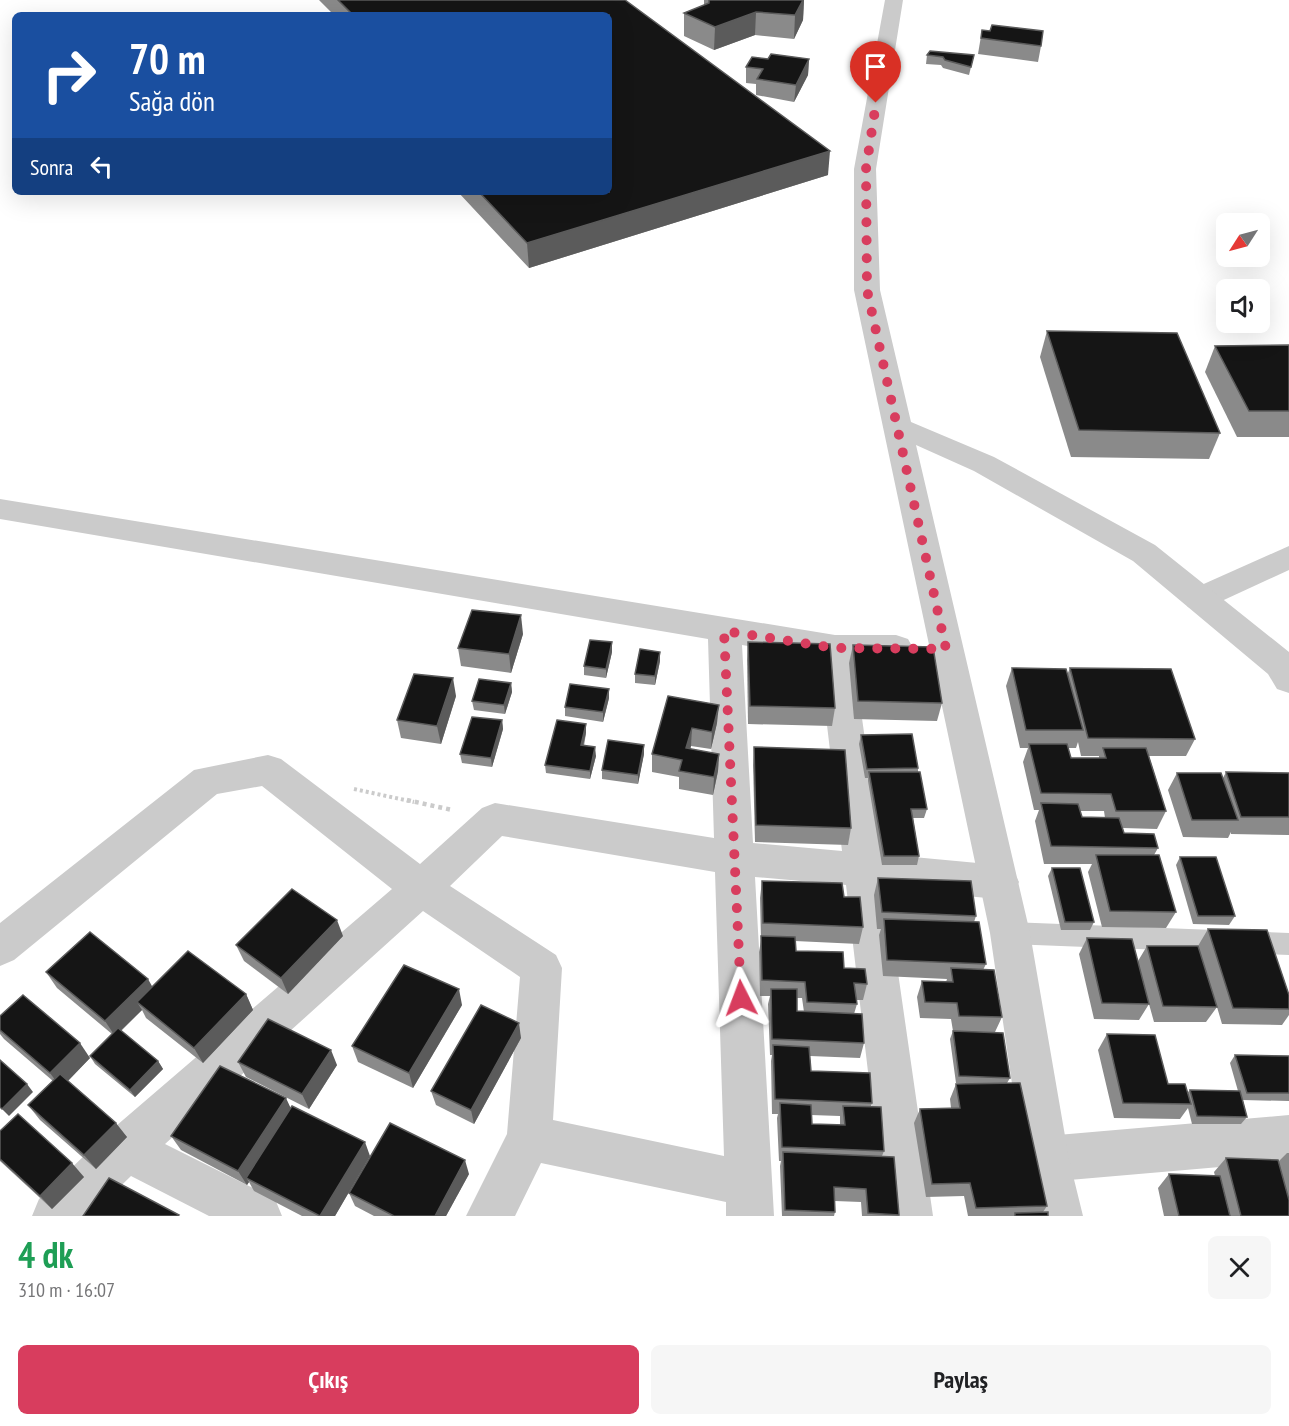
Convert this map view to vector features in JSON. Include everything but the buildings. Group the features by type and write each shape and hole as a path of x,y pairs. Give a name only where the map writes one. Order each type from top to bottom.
{"street":[{"path":"894,0 866,169 867,290 1010,933 1046,1158 1059,1216"},
{"path":"898,428 932,440 984,465 1144,554 1281,665 1289,680"},
{"path":"0,509 835,648 946,649"},
{"path":"1200,599 1289,557"},
{"path":"529,1138 750,1200 724,631"},
{"path":"835,648 862,870 909,1216"},
{"path":"0,947 207,781 268,770 422,889 541,968 529,1138 490,1216"},
{"path":"56,1216 125,1148 422,889 495,819 735,858 999,882"},
{"path":"1046,1158 1289,1138"},
{"path":"125,1148 258,1216"}],"lane":[{"path":"1010,933 1289,944"}],"path":[{"path":"347,787 495,819"}],"route":[{"path":"741,998 724,631 835,648 946,649 867,290 866,169 876,103"}]}
